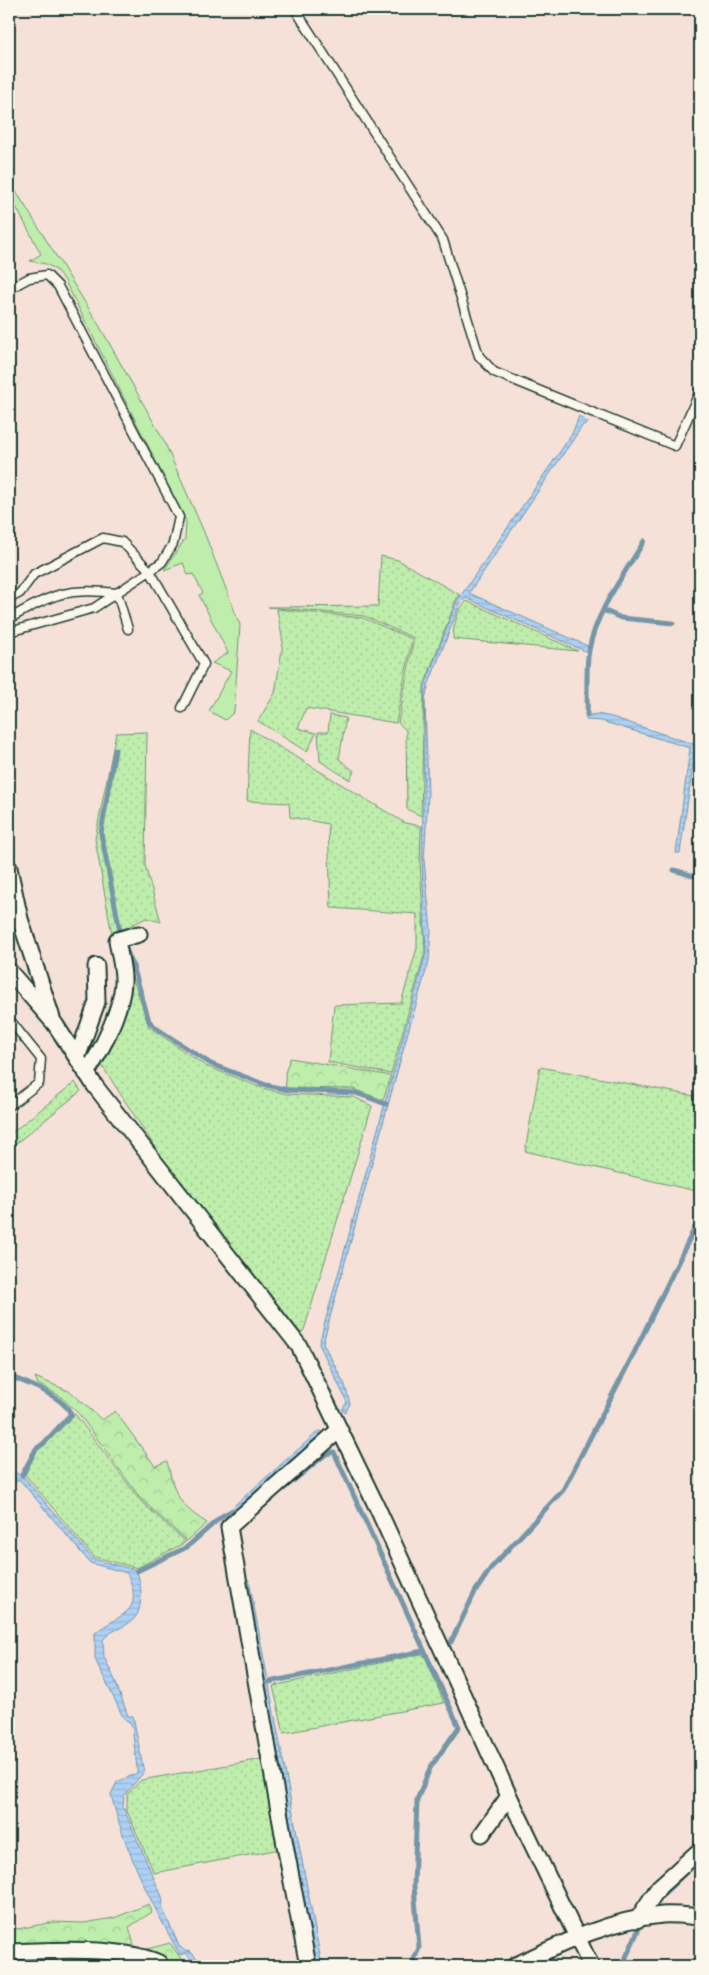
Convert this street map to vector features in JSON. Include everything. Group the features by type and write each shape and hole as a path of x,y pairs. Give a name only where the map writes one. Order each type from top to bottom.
{"street":[{"path":"9,868 20,919 54,1024"},
{"path":"86,1072 100,1055 120,1002 123,983 117,940 139,934"},
{"path":"76,1058 97,1002 96,966"},
{"path":"9,971 54,1024 86,1072 299,1346 377,1507 509,1796 591,1966"},
{"path":"308,1966 229,1527 339,1430"},
{"path":"482,1834 509,1796"},
{"path":"637,1920 659,1887 700,1850"},
{"path":"514,1966 577,1936 637,1920 663,1915 700,1917"},
{"path":"9,1952 56,1949 143,1956 159,1963"}],"lane":[{"path":"295,9 443,240 479,356 494,372 676,446 700,391"},
{"path":"9,289 29,278 46,275 58,286 179,516 173,544 162,562 150,572 94,608 9,632"},
{"path":"9,599 20,592 34,574 103,538 122,542 150,572 204,664 182,708"},
{"path":"9,618 46,598 68,591 95,590 117,593"},
{"path":"117,593 128,629"},
{"path":"9,1019 41,1059 38,1083 9,1106"}],"green space":[{"path":"9,180 99,325 163,439 204,532 240,625 234,712 225,720 209,711 231,671 212,663 228,653 199,595 203,593 193,574 188,575 183,563 164,570 185,539 186,521 65,281 56,270 46,264 30,261 41,254 12,199 9,201"},
{"path":"381,556 398,560 460,595 456,600 424,686 421,816 407,809 406,730 398,723 414,638 364,616 268,607 378,606"},
{"path":"467,601 578,651 453,639 456,619"},
{"path":"277,609 363,618 412,639 396,723 306,708 298,728 316,733 307,752 258,721 275,693 283,643"},
{"path":"330,715 346,718 339,759 354,771 350,780 320,761 318,732 328,732"},
{"path":"250,729 405,823 421,826 420,861 425,952 391,1074 328,1062 334,1005 401,1003 417,948 417,914 331,908 328,824 290,817 289,803 247,801"},
{"path":"147,732 145,865 161,922 146,918 112,935 95,839 116,733"},
{"path":"124,952 149,1027 206,1066 262,1088 287,1094 354,1097 372,1106 304,1330 301,1333 171,1172 101,1064 126,988"},
{"path":"290,1058 391,1076 383,1100 353,1089 286,1088 285,1073"},
{"path":"540,1067 700,1097 700,1192 525,1151"},
{"path":"75,1082 81,1091 9,1149 9,1135"},
{"path":"35,1377 71,1392 102,1420 115,1411 155,1466 167,1461 172,1482 183,1504 207,1523 187,1541 141,1499 79,1414 60,1396 38,1384"},
{"path":"75,1414 140,1500 186,1542 137,1568 94,1557 25,1475 37,1450 45,1445"},
{"path":"421,1654 426,1658 444,1703 284,1733 273,1686"},
{"path":"262,1759 280,1849 154,1873 127,1811 127,1795 141,1780"},
{"path":"149,1904 152,1912 129,1927 136,1952 170,1943 186,1966 9,1966 9,1926 18,1929 53,1922 84,1923 114,1918"}],"water":[{"path":"579,416 588,423 583,425 469,593 590,647 589,653 466,598 460,604 428,686 425,700 428,795 424,860 431,930 429,961 323,1343 345,1385 350,1404 345,1413 342,1410 347,1402 319,1344 426,953 422,862 425,685 457,601 572,434"},
{"path":"597,714 612,717 696,745 680,853 676,853 690,748 601,721 586,720 586,716"},
{"path":"320,1430 323,1433 239,1508 233,1510 236,1504"},
{"path":"16,1473 23,1476 93,1559 136,1570 138,1575 141,1596 137,1615 129,1623 106,1636 103,1640 104,1657 128,1716 133,1716 144,1772 124,1796 123,1807 163,1899 162,1907 179,1946 185,1951 191,1952 204,1966 198,1966 185,1953 180,1955 149,1896 131,1856 111,1794 117,1782 137,1773 137,1768 132,1726 123,1717 95,1659 95,1633 121,1616 132,1605 132,1587 127,1573 90,1563 20,1480 9,1484 9,1477"},
{"path":"249,1580 322,1966 317,1966 244,1582"}],"waterway":[{"path":"587,715 587,666 593,636 604,607 644,541"},
{"path":"603,610 621,618 673,623"},
{"path":"696,745 700,735"},
{"path":"115,750 101,833 121,936"},
{"path":"674,870 700,878"},
{"path":"124,944 133,966 149,1021 156,1028 211,1064 266,1085 288,1090 356,1093 386,1104"},
{"path":"451,1642 475,1592 491,1568 563,1490 633,1355 700,1217"},
{"path":"9,1376 53,1396 67,1407 71,1414 36,1449 22,1475"},
{"path":"283,1489 326,1454 334,1452 459,1727 430,1768 417,1800 414,1886 419,1948 411,1966"},
{"path":"137,1571 187,1547 222,1516 233,1510"},
{"path":"269,1682 423,1651"},
{"path":"657,1900 694,1865"},
{"path":"622,1966 642,1922"}]}
